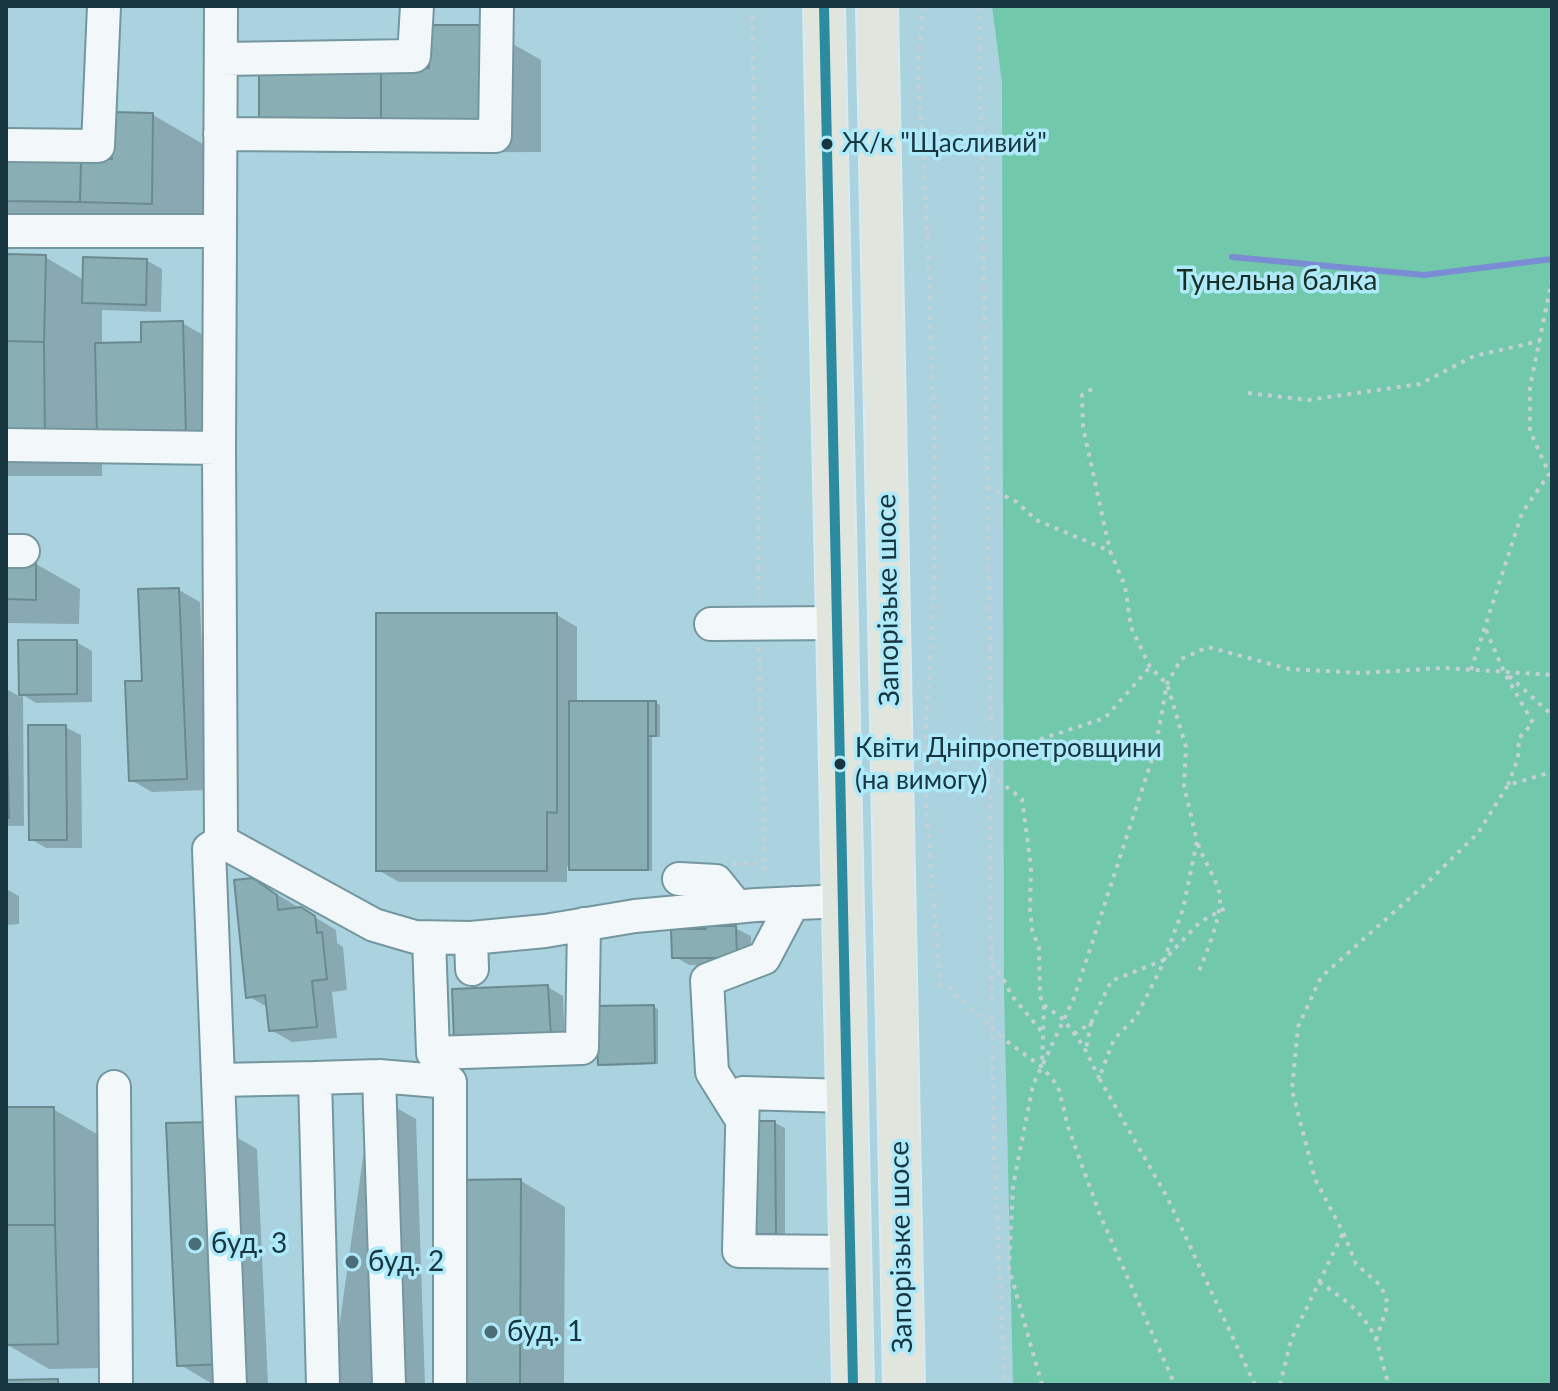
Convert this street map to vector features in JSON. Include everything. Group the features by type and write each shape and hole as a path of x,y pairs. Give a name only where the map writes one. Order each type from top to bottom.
{"main road":[{"name":"Запорізьке шосе","path":"824,6 853,1385"},
{"name":"Запорізьке шосе","path":"877,6 904,1385"}],"street":[{"path":"6,145 98,146 104,6"},
{"path":"221,6 221,841"},
{"path":"221,59 414,56 417,6"},
{"path":"220,134 495,136 497,6"},
{"path":"6,231 219,231"},
{"path":"6,445 219,448"},
{"path":"711,624 838,623"},
{"path":"221,841 374,925 391,932 429,938 471,953 584,924 635,916 843,901"},
{"path":"221,841 209,849 230,1385"},
{"path":"679,879 716,881 766,905"},
{"path":"742,1120 712,1072 707,980 764,958 766,905"},
{"path":"429,938 433,1053 582,1048 584,924"},
{"path":"218,1080 379,1076 450,1082 450,1385"},
{"path":"379,1076 389,1385"},
{"path":"315,1078 323,1385"},
{"path":"114,1087 116,1385"},
{"path":"847,1096 743,1093 739,1251 851,1252"}],"path":[{"path":"752,6 759,598"},
{"path":"923,6 918,71 935,458 933,610 923,763 940,985 948,987 1005,1040 1042,1067 1058,1086 1068,1127 1100,1215 1175,1385"},
{"path":"979,6 992,755 993,1130 1005,1385"},
{"path":"1552,279 1549,308 1530,387 1530,431 1552,480"},
{"path":"1248,393 1308,400 1420,384 1474,356 1540,341"},
{"path":"1092,389 1082,395 1083,427 1110,551 1125,586 1131,627 1150,667 1167,684 1186,747 1184,786 1197,841 1219,893 1210,944 1199,971"},
{"path":"1471,670 1522,513 1549,474"},
{"path":"987,487 1017,502 1036,520 1110,551"},
{"path":"1376,1340 1388,1304 1381,1286 1356,1264 1315,1179 1292,1090 1298,1027 1321,977 1478,833 1508,785 1518,758 1519,738 1533,723 1504,672 1485,627"},
{"path":"759,645 766,905"},
{"path":"1042,1385 1009,1268 1013,1186 1033,1085 1074,998 1155,750 1167,684 1181,659 1208,647 1289,669 1361,673 1444,668 1552,675"},
{"path":"923,763 992,755 1105,718 1150,667"},
{"path":"1504,672 1552,715"},
{"path":"1508,785 1552,772"},
{"path":"990,774 1022,799 1031,867 1032,930 1039,948 1040,996 1044,1005 1042,1067"},
{"path":"1099,1078 1114,1039 1136,1017 1164,960 1183,909 1197,841"},
{"path":"740,864 764,863"},
{"path":"1086,1052 1091,1023 1111,981 1164,960 1200,922 1229,906"},
{"path":"991,963 1012,996 1042,1032"},
{"path":"1044,1005 1064,1020 1086,1052 1167,1197 1255,1385"},
{"path":"1074,1034 1091,1023"},
{"path":"1280,1385 1291,1340 1343,1232"},
{"path":"1319,1282 1339,1295 1362,1317 1376,1340 1389,1385"}],"green space":[{"name":"Тунельна балка","path":"992,6 1552,6 1552,1385 1013,1385 1004,991 1002,83"}],"building":[{"path":"429,25 484,25 485,120 381,121 381,68 429,68"},
{"path":"381,68 381,121 259,121 259,69"},
{"path":"113,112 153,113 152,204 80,202 81,159 112,159"},
{"path":"6,158 81,159 80,202 6,201"},
{"path":"6,254 46,255 44,342 6,341"},
{"path":"83,257 147,259 146,305 82,303"},
{"path":"183,321 186,435 97,437 95,343 141,342 141,322"},
{"path":"6,341 44,342 45,445 6,445"},
{"path":"6,561 36,562 36,600 6,599"},
{"path":"179,588 187,779 129,781 125,681 142,681 138,589"},
{"path":"376,613 557,613 557,813 547,812 547,871 376,871"},
{"path":"18,640 77,640 77,694 19,695"},
{"path":"6,687 9,818 6,818"},
{"path":"569,701 648,701 648,870 569,870"},
{"path":"648,701 656,701 656,736 648,736"},
{"path":"28,725 66,725 67,840 29,840"},
{"path":"253,878 277,895 278,910 301,907 315,916 317,933 322,932 327,979 312,981 317,1027 269,1031 265,995 246,998 234,880"},
{"path":"705,926 736,926 737,958 672,958 671,929 706,929"},
{"path":"548,985 551,1038 454,1042 452,989"},
{"path":"654,1005 655,1063 598,1065 595,1006"},
{"name":"буд. 2","path":"372,1092 382,1385 329,1385 319,1093"},
{"name":"буд. 2","path":"372,1092 382,1385 329,1385 319,1093"},
{"path":"6,1107 54,1107 55,1225 6,1225"},
{"path":"750,1121 775,1121 776,1234 750,1234"},
{"name":"буд. 3","path":"214,1122 225,1364 177,1366 166,1123"},
{"name":"буд. 1","path":"521,1179 520,1385 462,1385 459,1180"},
{"path":"6,1225 55,1225 58,1344 6,1345"},
{"path":"58,1379 58,1385 6,1385 6,1380"}],"waterway":[{"path":"1232,257 1424,275 1552,259"}],"transit line":[{"path":"824,6 853,1385"}],"place":[{"name":"Ж/к \"Щасливий\"","path":"827,144"},
{"name":"Квіти Дніпропетровщини (на вимогу)","path":"840,764"},
{"name":"буд. 3","path":"195,1244"},
{"name":"буд. 2","path":"352,1262"},
{"name":"буд. 1","path":"491,1332"}]}
